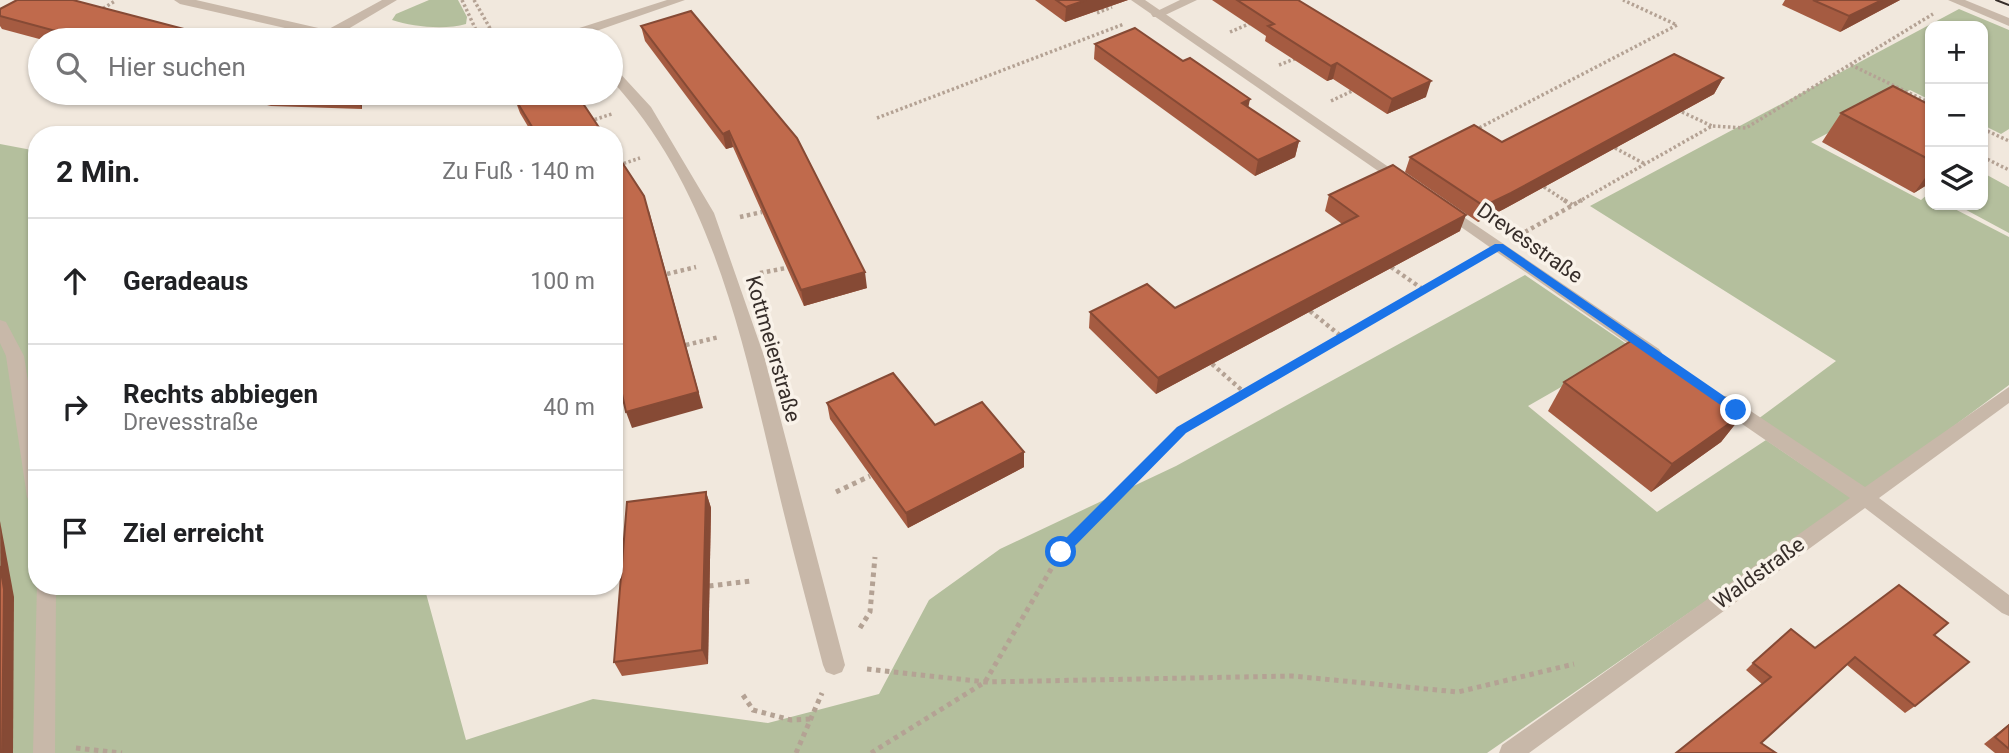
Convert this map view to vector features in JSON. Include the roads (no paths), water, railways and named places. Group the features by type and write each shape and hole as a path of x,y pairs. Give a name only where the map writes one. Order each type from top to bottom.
{"street":[{"path":"180,0 303,28"},
{"path":"340,28 391,0"},
{"path":"603,28 679,0"},
{"name":"Drevesstraße","path":"1137,0 1667,363"},
{"path":"1157,14 1191,0"},
{"path":"1954,0 2009,22"},
{"name":"Kottmeierstraße","path":"623,85 643,107 706,213 755,356 834,665"},
{"path":"0,326 15,356 28,439"},
{"path":"1713,394 1864,497 2009,607"},
{"name":"Waldstraße","path":"1510,753 2009,394"},
{"path":"44,749 46,595"}],"tram line":[{"path":"1996,0 2009,5"}]}
